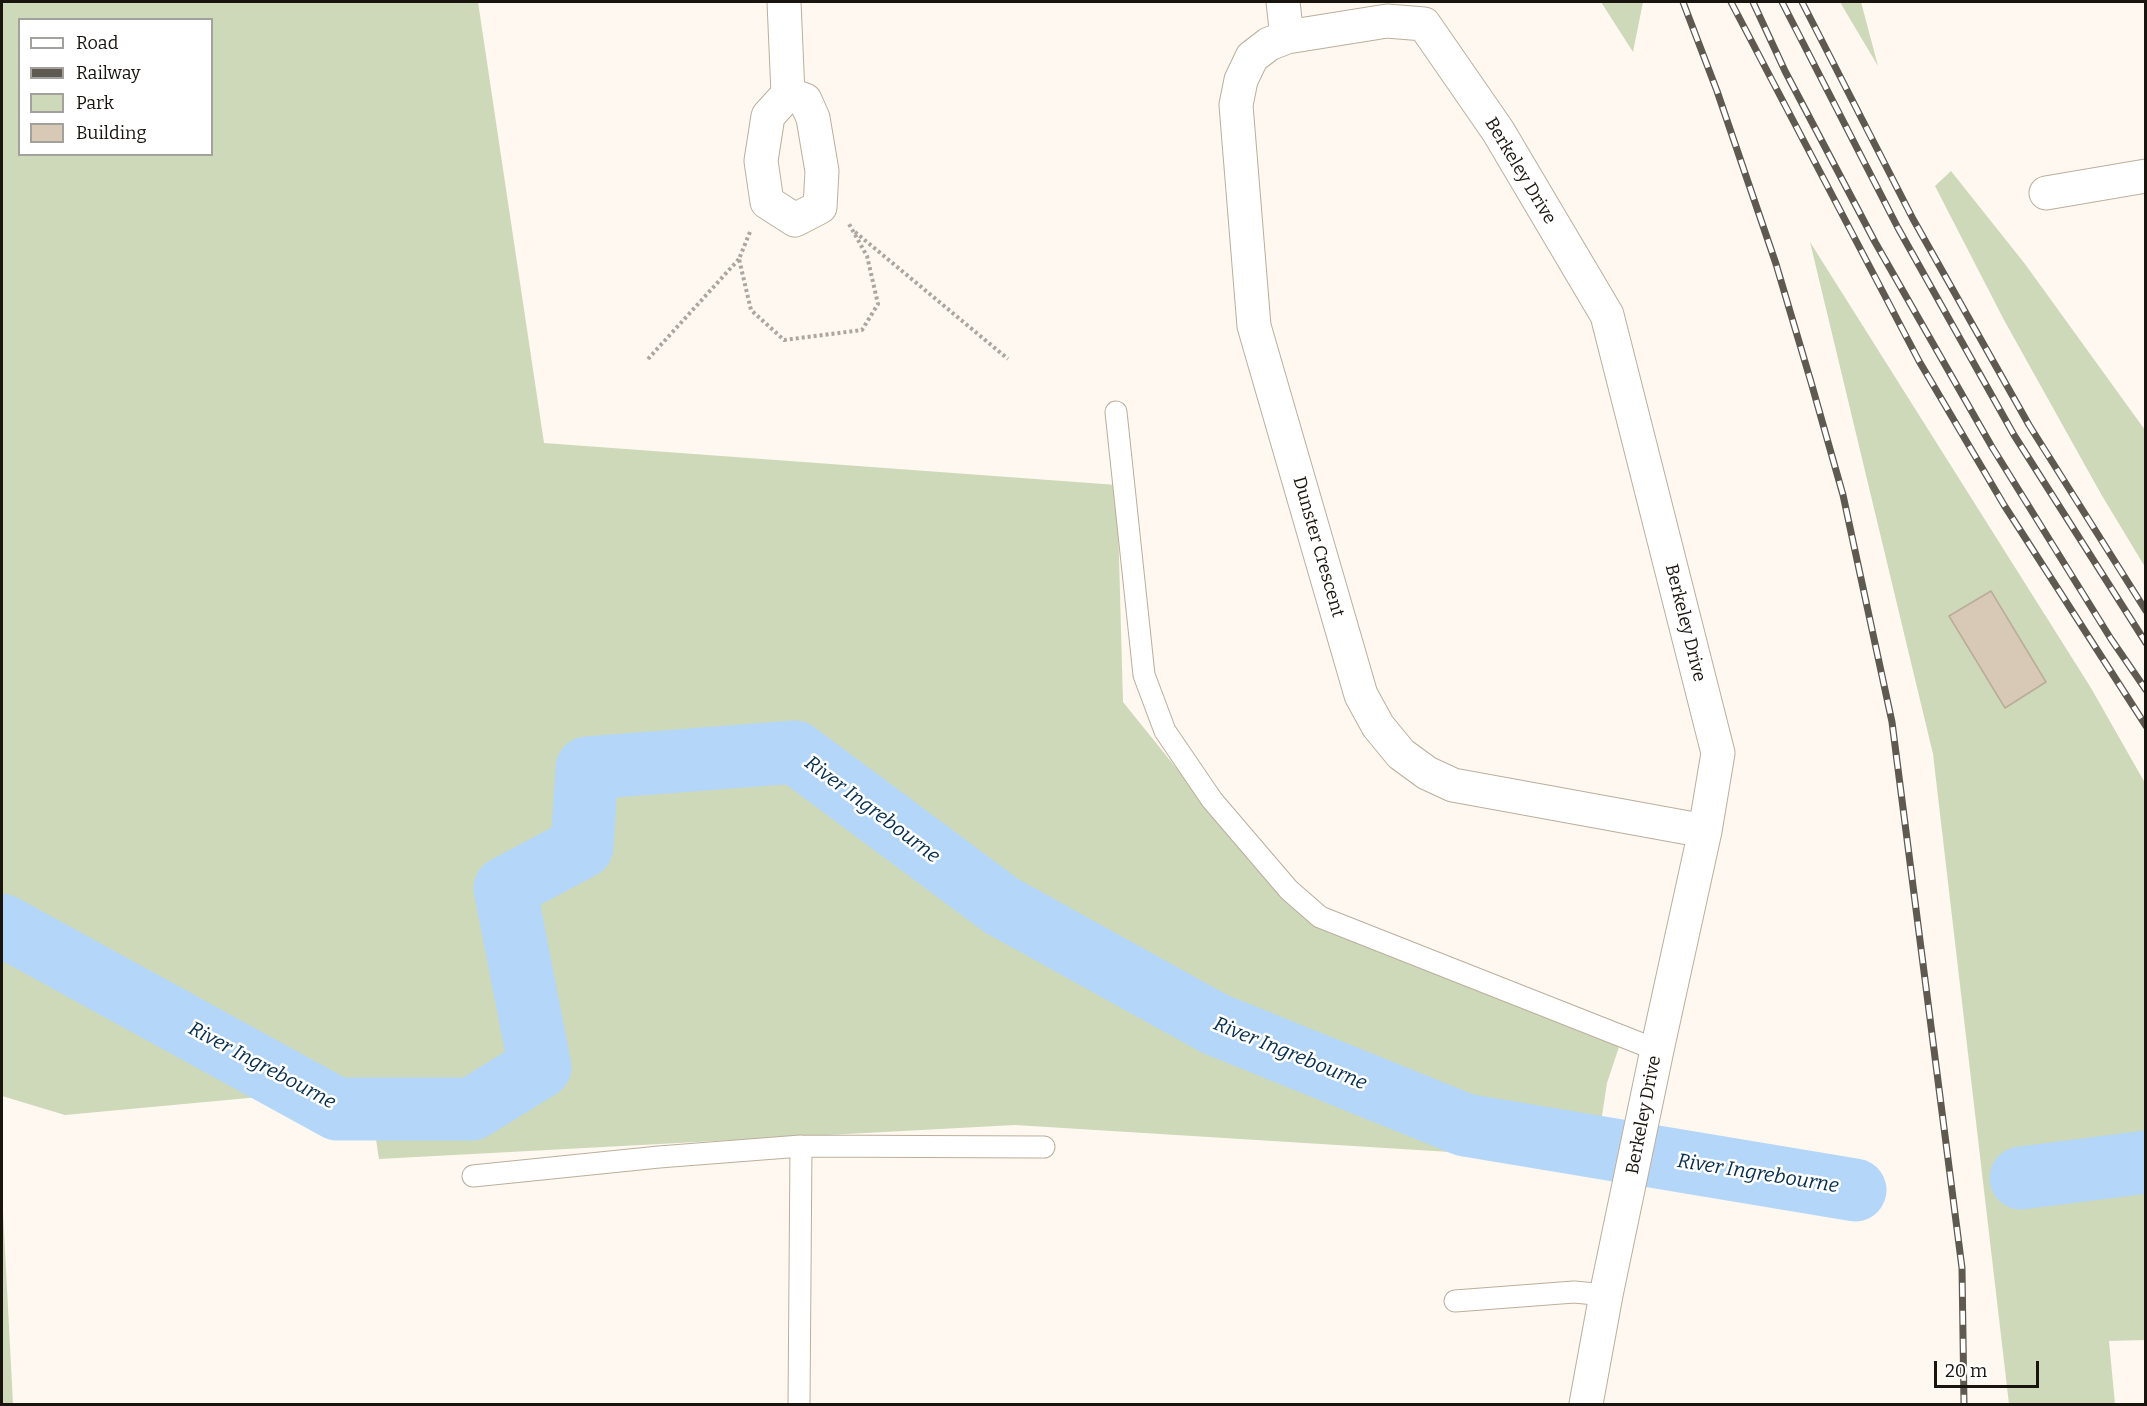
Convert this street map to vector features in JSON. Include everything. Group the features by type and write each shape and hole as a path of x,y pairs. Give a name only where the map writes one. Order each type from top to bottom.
{"street":[{"path":"784,2 788,94 768,116 761,161 767,202 795,220 820,207 822,171 813,118 805,100 788,94"},
{"path":"1283,2 1287,37"},
{"name":"Berkeley Drive","path":"1287,37 1387,21 1424,24 1498,131 1607,315 1718,753 1705,831 1656,1050 1586,1404"},
{"name":"Dunster Crescent","path":"1287,37 1269,44 1252,57 1241,80 1236,105 1254,326 1361,695 1378,726 1401,754 1427,773 1453,785 1705,831"},
{"path":"2046,193 2145,176"}],"lane":[{"path":"1116,412 1144,675 1165,731 1212,800 1289,890 1320,917 1656,1050"},
{"path":"799,1404 801,1146"},
{"path":"474,1176 659,1157 801,1146 1044,1147"},
{"path":"1455,1301 1574,1292 1606,1295"}],"path":[{"path":"648,358 739,259 746,239 767,202"},
{"path":"739,259 751,310 784,340 862,330 878,304 867,256 845,218 820,207"},
{"path":"852,229 1008,359"}],"green space":[{"path":"2,2 478,2 544,443 1117,485 1123,702 1277,893 1590,1024 1621,1041 1607,1083 1595,1161 1015,1125 379,1159 368,1087 65,1115 2,1096"},
{"path":"1601,2 1643,2 1633,52"},
{"path":"1840,2 1861,2 1878,66 1844,9"},
{"path":"1951,171 2025,264 2145,430 2145,567 2101,494 2004,320 1935,186"},
{"path":"1810,242 2091,688 2145,783 2145,1340 2109,1341 2115,1404 2009,1404 1933,754"},
{"path":"2,1193 13,1404 2,1404"}],"building":[{"path":"1991,591 2046,682 2005,708 1949,616"}],"waterway":[{"name":"River Ingrebourne","path":"2,925 337,1109 472,1109 540,1067 505,888 582,847 587,768 795,752 1002,906 1215,1024 1465,1125 1855,1190"},
{"name":"River Ingrebourne","path":"2021,1178 2146,1162"}],"railway":[{"path":"1683,2 1717,91 1776,264 1811,382 1843,495 1892,722 1962,1268 1964,1404"},
{"path":"1731,2 1919,361 2004,505 2146,726"},
{"path":"1753,2 1785,71 1875,242 1992,447 2111,639 2146,690"},
{"path":"1782,2 1898,228 2014,435 2146,643"},
{"path":"1802,2 1913,219 2029,425 2146,611"}]}
